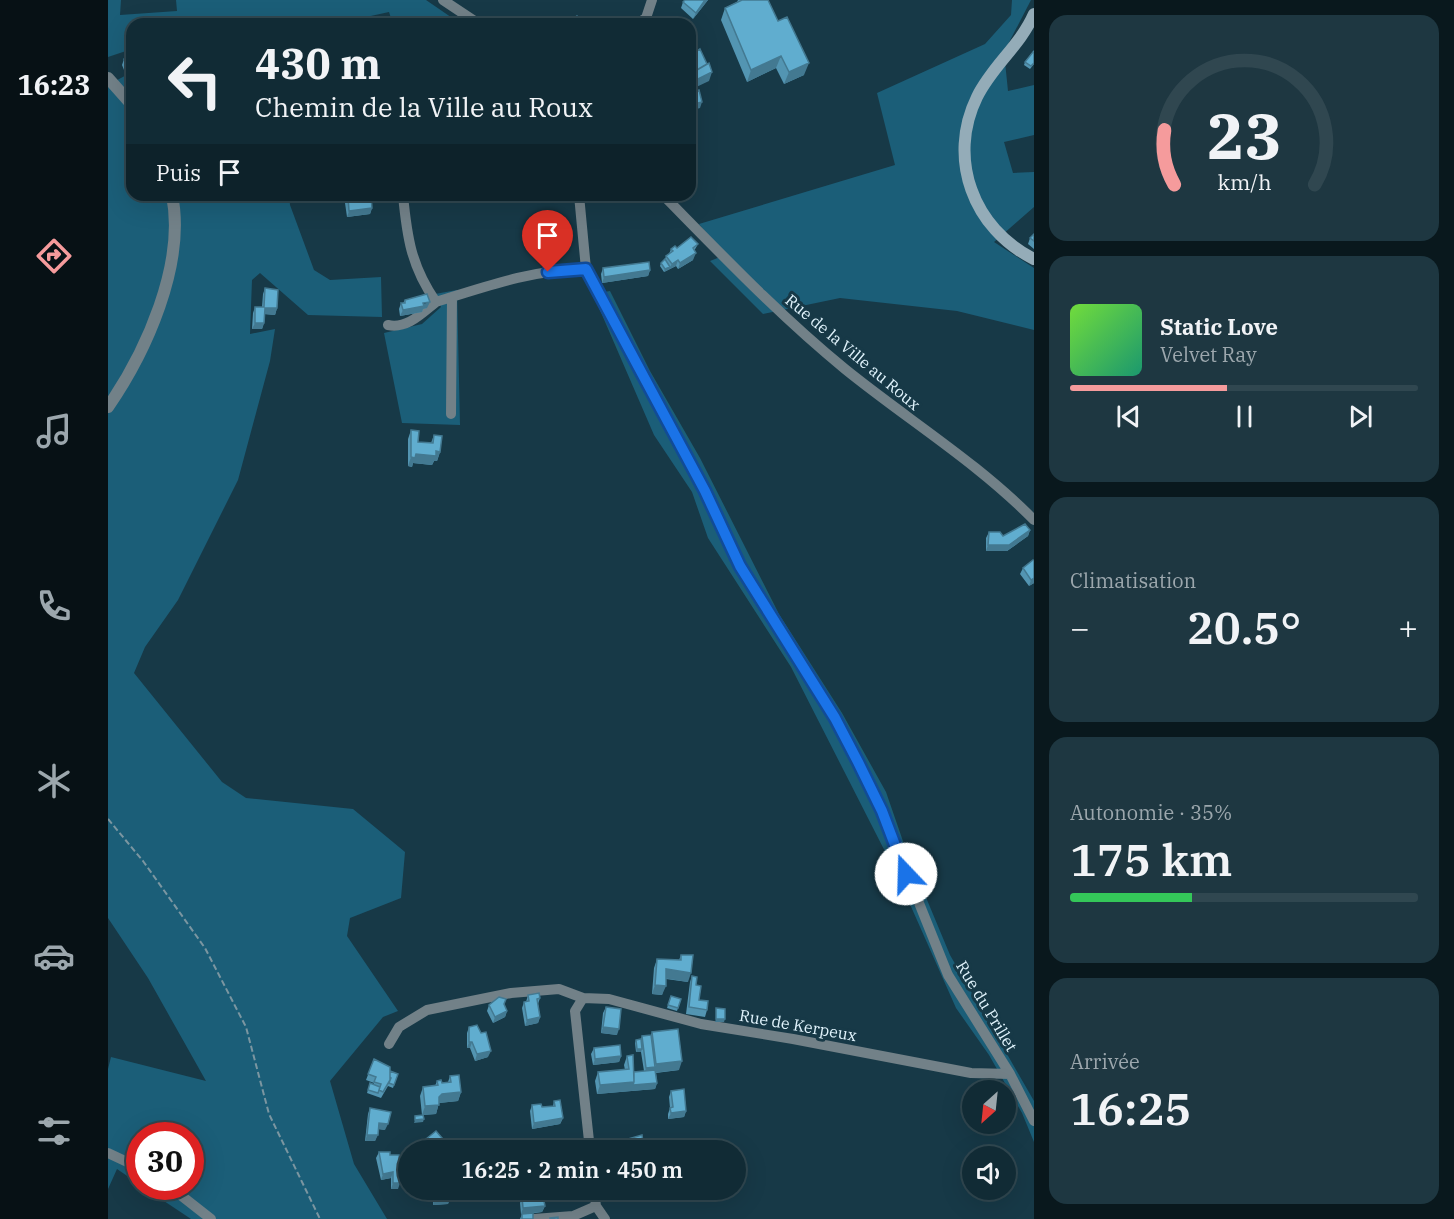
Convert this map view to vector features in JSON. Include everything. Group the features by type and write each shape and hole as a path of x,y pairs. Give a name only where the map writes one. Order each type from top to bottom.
{"main road":[{"path":"1034,14 1015,47 990,75 977,97 968,121 964,168 972,196 997,234 1034,259"}],"street":[{"path":"443,0 470,18"},
{"path":"645,18 652,0"},
{"path":"108,78 126,98"},
{"path":"108,407 143,348 162,298 168,277 172,244 174,201"},
{"path":"405,201 408,242 424,285 435,302"},
{"name":"Rue du Prillet","path":"580,201 586,269 705,491 740,566 835,718 882,811 948,975 1010,1074 1034,1121"},
{"name":"Rue de la Ville au Roux","path":"669,201 794,325 909,419 993,480 1034,520"},
{"path":"388,325 399,327 415,319 435,302 532,274 565,269 586,269"},
{"path":"451,414 452,297"},
{"name":"Rue de Kerpeux","path":"389,1044 399,1027 427,1010 511,993 559,989 583,998 609,999 701,1024 794,1039 971,1073 1010,1074"},
{"path":"583,998 575,1011 589,1140"},
{"path":"108,1146 108,1153 126,1161"},
{"path":"187,1200 211,1219"},
{"path":"595,1200 596,1206 605,1219"},
{"path":"534,1219 573,1216 596,1206"}],"path":[{"path":"108,819 143,861 205,948 246,1027 269,1114 320,1219"}],"shaded area":[{"path":"108,0 121,0 120,15 177,11 176,0 426,0 452,18 391,18 389,12 362,18 126,18 126,51 108,57"},
{"path":"1012,0 1031,0 1004,52 1008,91 1034,85 1034,135 1004,142 1013,173 1034,172 1034,207 994,242 1034,268 1034,330 957,311 840,298 763,314 710,261 725,255 699,224 895,165 877,93 985,44 1011,15"},
{"path":"126,75 126,201 290,201 314,270 330,280 381,277 382,317 308,315 260,273 252,280 250,334 275,329 270,361 238,480 178,600 145,647 134,673 222,782 246,798 353,809 405,852 401,898 350,918 347,936 398,1011 383,1017 330,1081 354,1164 387,1219 191,1219 162,1200 204,1200 204,1122 126,1122 126,1175 117,1169 108,1189 108,1069 111,1057 206,1081 148,978 108,918 108,85"},
{"path":"457,290 460,425 402,423 384,333 422,324 441,307 435,294"},
{"path":"610,291 650,371 700,458 779,614 842,713 886,792 905,847 950,955 1034,1101 1034,1142 1016,1102 1016,1080 1003,1080 989,1055 956,1008 897,875 791,667 708,538 692,492 654,435 593,294"}],"building":[{"path":"685,0 705,0 696,13 683,2"},
{"path":"742,0 768,0 778,21 787,17 809,63 789,72 781,56 751,70 725,8"},
{"path":"700,49 707,64 696,70 696,52"},
{"path":"1033,52 1034,63 1031,66 1025,62"},
{"path":"709,63 712,72 696,80 696,71"},
{"path":"699,90 702,102 696,104 696,91"},
{"path":"348,201 371,201 372,208 349,211"},
{"path":"691,237 698,244 693,248 696,253 680,263 678,260 672,264 666,256 673,251 671,249 675,246 677,248"},
{"path":"665,259 670,267 665,269 661,263"},
{"path":"649,262 650,270 604,277 603,268"},
{"path":"265,288 278,290 277,308 265,308 264,323 255,323 255,307 264,307"},
{"path":"427,294 430,302 423,303 424,306 403,310 401,303 405,303 405,300"},
{"path":"411,430 419,431 418,442 433,443 434,435 442,436 440,452 436,451 436,456 416,454 415,458 411,457"},
{"path":"1025,524 1030,530 1009,545 988,545 989,532 1000,532 1003,536"},
{"path":"1033,560 1034,578 1031,580 1023,568"},
{"path":"681,955 693,955 691,973 666,969 666,986 655,985 657,959 681,960"},
{"path":"692,976 697,977 696,985 701,986 699,1000 708,1001 707,1010 689,1007"},
{"path":"539,993 540,998 537,999 540,1017 527,1020 524,1002 529,1001 528,995"},
{"path":"671,996 681,999 678,1008 668,1005"},
{"path":"499,997 506,999 504,1004 507,1011 495,1017 489,1005"},
{"path":"606,1007 621,1009 619,1029 603,1027"},
{"path":"716,1008 725,1009 725,1019 716,1019"},
{"path":"477,1025 481,1033 486,1032 491,1051 477,1054 472,1042 469,1042 469,1027"},
{"path":"678,1029 682,1061 656,1064 652,1032"},
{"path":"651,1035 655,1067 646,1068 642,1036"},
{"path":"641,1039 642,1049 637,1049 636,1040"},
{"path":"620,1045 621,1056 595,1059 594,1048"},
{"path":"633,1055 634,1082 600,1085 598,1072 629,1069 627,1056"},
{"path":"374,1059 390,1067 390,1080 383,1092 379,1090 381,1084 374,1082 376,1077 368,1074"},
{"path":"655,1070 657,1083 633,1085 634,1072"},
{"path":"390,1071 398,1074 394,1085 389,1083"},
{"path":"459,1075 461,1092 442,1094 439,1097 439,1105 425,1106 423,1087 438,1085 437,1081 441,1080 442,1083 451,1082 450,1076"},
{"path":"370,1083 380,1087 378,1093 368,1090"},
{"path":"684,1089 686,1111 671,1113 670,1108 673,1107 671,1091"},
{"path":"560,1100 563,1118 534,1123 532,1105 555,1106 554,1101"},
{"path":"370,1108 391,1112 388,1124 379,1123 378,1135 367,1135"},
{"path":"423,1115 424,1119 415,1120 415,1116"},
{"path":"436,1131 444,1140 425,1140"},
{"path":"642,1135 643,1140 628,1140"},
{"path":"379,1152 398,1155 398,1183 393,1183 393,1172 383,1174"},
{"path":"522,1200 544,1200 545,1206 523,1208"},
{"path":"533,1213 533,1219 522,1219 522,1214"}],"route":[{"path":"548,272 586,269 660,412 684,450 740,566 835,718 882,811 906,874"}]}
